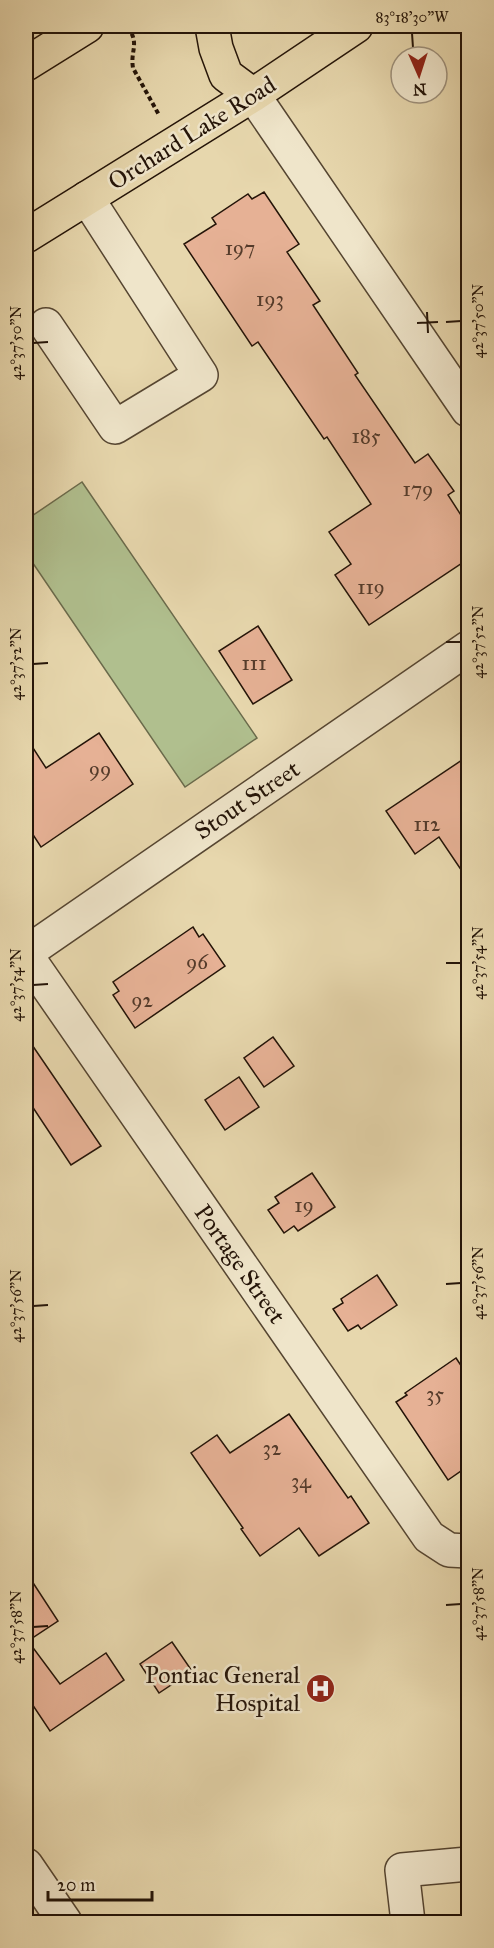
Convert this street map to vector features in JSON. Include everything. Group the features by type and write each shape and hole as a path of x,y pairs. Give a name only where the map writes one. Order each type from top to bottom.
{"main road":[{"path":"26,64 87,26"},
{"path":"212,26 216,48 226,75 253,95"},
{"name":"Orchard Lake Road","path":"26,236 253,95 356,26"}],"street":[{"path":"253,95 468,410"},
{"path":"46,325 115,427 201,375 87,198"},
{"name":"Stout Street","path":"26,954 468,648"},
{"name":"Portage Street","path":"26,954 429,1537 449,1550 468,1551"},
{"path":"408,1923 402,1870 468,1864"},
{"path":"26,1865 65,1923"}],"path":[{"path":"128,27 135,37 136,44 132,60 133,68 164,124"}],"green space":[{"path":"82,482 257,738 185,787 26,553 26,520"}],"building":[{"path":"264,192 299,244 287,252 320,301 313,305 358,373 355,375 415,463 428,454 454,491 448,495 468,526 468,559 369,625 335,575 351,564 329,532 371,504 327,437 324,439 258,342 252,346 184,244 216,224 212,218 248,194 252,199"},
{"path":"258,626 292,680 253,704 219,651"},
{"path":"99,733 133,784 41,847 26,824 26,737 46,768"},
{"path":"468,756 468,880 439,837 415,854 386,811"},
{"path":"193,927 199,937 203,934 225,966 135,1028 113,995 119,991 113,982"},
{"path":"26,1036 101,1146 71,1165 26,1097"},
{"path":"273,1037 294,1066 264,1087 244,1058"},
{"path":"239,1077 259,1107 225,1130 205,1100"},
{"path":"312,1173 335,1207 298,1231 294,1226 284,1233 268,1210 279,1203 275,1197"},
{"path":"377,1275 397,1305 361,1329 358,1325 348,1331 333,1309 343,1303 341,1299"},
{"path":"456,1358 468,1376 468,1466 448,1480 396,1402 407,1395 405,1393"},
{"path":"289,1414 348,1498 351,1496 369,1523 319,1556 299,1528 260,1556 191,1453 217,1435 230,1453"},
{"path":"26,1572 58,1621 28,1641 60,1684 106,1653 124,1680 50,1731 26,1695"},
{"path":"172,1642 192,1671 159,1693 140,1664"}],"place":[{"name":"Pontiac General Hospital","path":"321,1689"}]}
